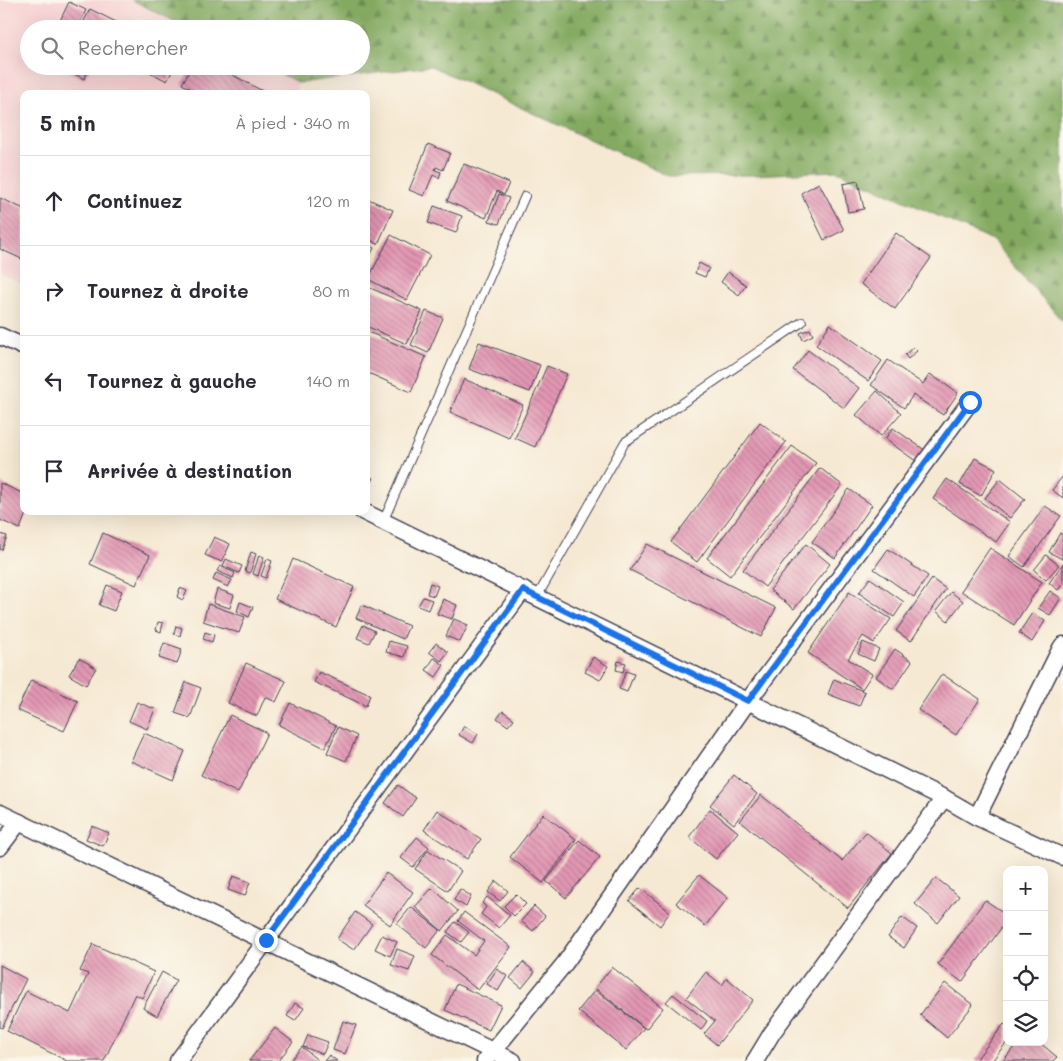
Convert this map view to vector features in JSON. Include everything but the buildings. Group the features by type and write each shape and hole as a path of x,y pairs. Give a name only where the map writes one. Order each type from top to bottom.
{"street":[{"path":"0,336 20,345"},
{"path":"489,1056 565,963 748,701 970,402"},
{"path":"370,515 944,798 977,817 1063,856"},
{"path":"178,1061 266,940 530,594"},
{"path":"977,817 1063,645"},
{"path":"755,1061 772,1034 944,798"},
{"path":"0,812 266,940 489,1056 513,1061"},
{"path":"0,847 19,822"}],"lane":[{"path":"383,522 526,196"},
{"path":"530,594 626,442 802,322"}],"shaded area":[{"path":"0,0 132,0 172,20 20,20 20,75 283,75 299,83 296,90 20,90 20,283 0,274"}],"green space":[{"path":"132,0 1063,0 1063,322 992,240 837,171 754,175 668,176 431,66 370,74 370,20 172,20"},
{"path":"283,75 361,75 299,83"}],"route":[{"path":"266,940 523,590 748,701 970,402"}]}
